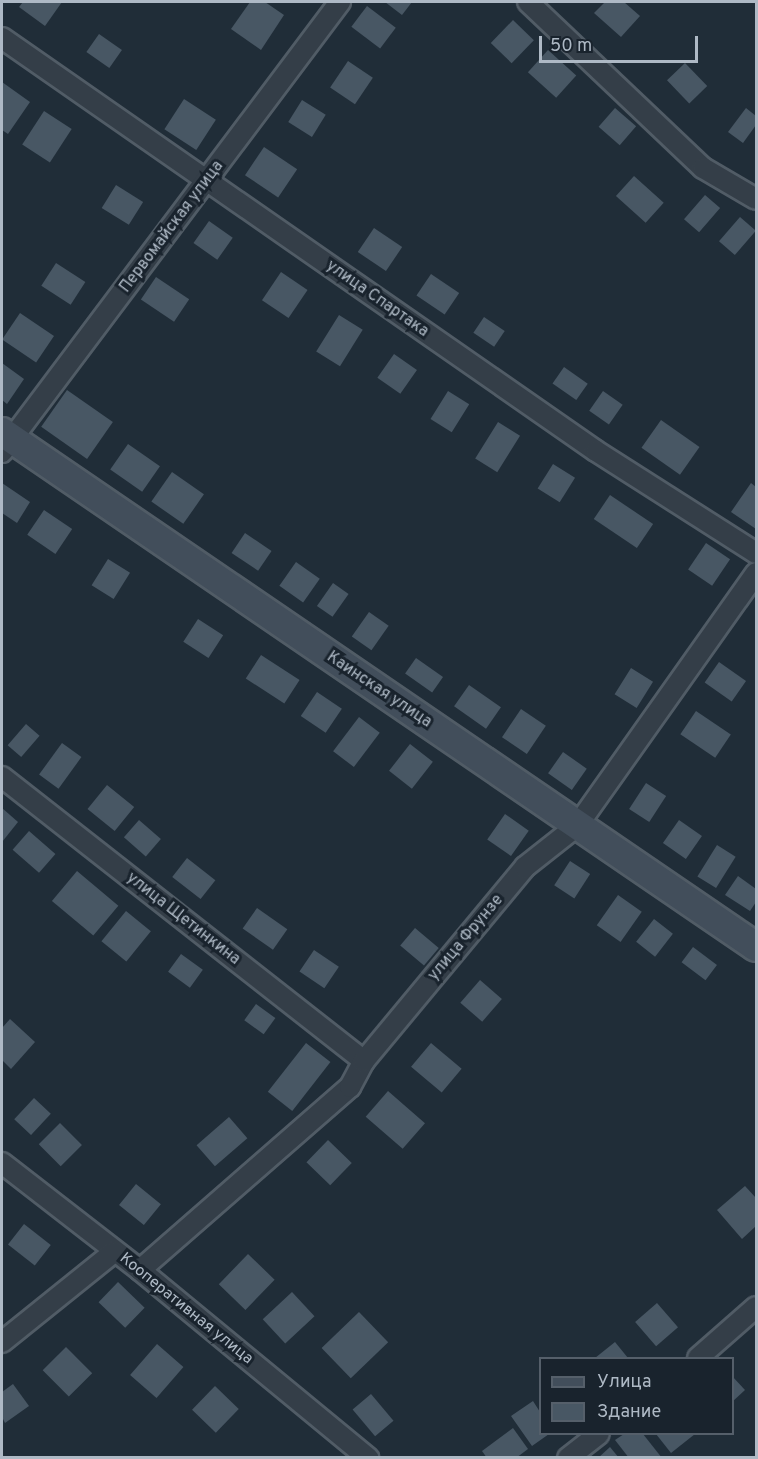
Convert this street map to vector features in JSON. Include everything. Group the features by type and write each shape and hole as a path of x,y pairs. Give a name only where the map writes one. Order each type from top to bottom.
{"main road":[{"name":"Каинская улица","path":"5,441 756,947"}],"street":[{"name":"Первомайская улица","path":"5,441 340,2"},
{"path":"528,2 703,168 756,199"},
{"name":"улица Спартака","path":"2,38 596,451 756,554"},
{"name":"улица Фрунзе","path":"140,1270 350,1087 364,1061 525,867 577,826 756,573"},
{"name":"улица Щетинкина","path":"2,777 364,1061"},
{"name":"Кооперативная улица","path":"2,1163 140,1270 368,1458"},
{"path":"2,1342 114,1252"},
{"path":"700,1357 756,1307"},
{"path":"568,1458 598,1435"}],"building":[{"path":"23,2 62,2 45,26 19,7"},
{"path":"250,2 265,2 284,15 261,50 231,29"},
{"path":"385,2 412,2 402,15"},
{"path":"605,2 624,2 640,16 621,37 594,13"},
{"path":"367,6 396,28 380,48 351,27"},
{"path":"513,20 534,40 512,63 491,43"},
{"path":"99,34 122,50 109,68 86,52"},
{"path":"548,50 576,75 556,98 528,72"},
{"path":"348,61 373,78 355,104 330,88"},
{"path":"685,63 707,86 689,103 667,80"},
{"path":"2,82 30,102 8,134 2,130"},
{"path":"184,99 216,120 196,150 164,129"},
{"path":"302,100 326,115 312,137 288,122"},
{"path":"615,108 636,126 620,145 599,127"},
{"path":"746,108 756,116 756,125 743,143 728,132"},
{"path":"44,111 72,129 50,163 22,145"},
{"path":"264,147 297,169 278,198 245,175"},
{"path":"634,176 664,203 646,223 616,196"},
{"path":"116,185 143,202 129,225 102,208"},
{"path":"705,195 720,208 699,232 684,219"},
{"path":"740,217 756,231 735,255 719,241"},
{"path":"209,221 233,238 217,260 194,243"},
{"path":"374,228 402,247 386,271 358,252"},
{"path":"56,263 85,282 71,305 41,286"},
{"path":"281,272 308,290 289,318 262,300"},
{"path":"431,274 459,293 445,315 416,296"},
{"path":"156,277 189,299 174,322 141,299"},
{"path":"20,313 54,336 36,362 2,340"},
{"path":"339,315 363,330 340,366 316,351"},
{"path":"484,317 505,331 494,347 473,333"},
{"path":"394,354 417,370 400,394 377,378"},
{"path":"2,363 24,379 7,404 2,400"},
{"path":"564,367 588,384 576,400 553,383"},
{"path":"67,390 113,422 87,459 41,427"},
{"path":"448,391 469,404 452,432 431,419"},
{"path":"603,391 623,405 609,424 589,411"},
{"path":"661,420 700,447 680,475 641,448"},
{"path":"498,422 520,436 497,472 475,458"},
{"path":"128,444 160,466 142,492 110,469"},
{"path":"553,464 575,478 560,502 538,489"},
{"path":"172,472 204,494 183,524 151,501"},
{"path":"2,483 30,502 17,523 2,513"},
{"path":"751,483 756,487 756,529 731,512"},
{"path":"610,495 653,524 637,548 594,519"},
{"path":"44,510 72,529 55,554 27,535"},
{"path":"245,533 272,551 258,571 232,553"},
{"path":"706,543 730,559 712,586 688,570"},
{"path":"108,559 130,573 114,599 92,585"},
{"path":"296,562 320,579 303,602 279,586"},
{"path":"333,583 349,594 333,617 317,606"},
{"path":"369,612 389,626 371,650 352,637"},
{"path":"198,619 223,635 208,658 183,642"},
{"path":"261,655 300,680 284,704 246,678"},
{"path":"416,658 443,677 432,692 405,674"},
{"path":"719,662 746,681 732,701 705,682"},
{"path":"631,668 653,682 637,708 615,694"},
{"path":"469,685 501,707 486,729 454,706"},
{"path":"317,692 342,709 326,733 301,716"},
{"path":"521,709 546,726 527,754 502,737"},
{"path":"696,711 731,734 715,758 680,734"},
{"path":"359,717 380,733 354,767 333,751"},
{"path":"26,724 40,736 21,757 8,745"},
{"path":"62,743 81,757 58,789 39,775"},
{"path":"410,744 433,762 412,789 389,771"},
{"path":"563,752 587,769 572,790 548,773"},
{"path":"646,783 666,796 649,822 629,809"},
{"path":"107,785 134,807 115,831 87,809"},
{"path":"2,808 18,822 2,842"},
{"path":"505,814 529,831 511,856 487,839"},
{"path":"139,820 161,839 146,856 124,837"},
{"path":"679,820 702,836 686,859 663,843"},
{"path":"29,831 55,854 39,873 13,850"},
{"path":"717,845 736,857 716,888 697,876"},
{"path":"187,858 215,880 201,899 172,877"},
{"path":"570,861 590,874 574,898 554,885"},
{"path":"77,871 118,906 93,936 52,901"},
{"path":"738,876 756,889 756,902 750,911 725,895"},
{"path":"618,895 642,912 621,942 597,925"},
{"path":"257,908 287,929 273,950 243,928"},
{"path":"126,911 151,931 126,961 101,941"},
{"path":"654,919 673,934 655,957 636,942"},
{"path":"415,928 439,948 424,966 400,946"},
{"path":"693,947 717,965 706,980 682,962"},
{"path":"314,950 339,967 324,988 299,972"},
{"path":"181,954 203,970 190,988 168,972"},
{"path":"480,980 502,999 482,1022 460,1003"},
{"path":"256,1004 275,1018 264,1034 244,1020"},
{"path":"10,1019 35,1042 11,1069 2,1060 2,1028"},
{"path":"306,1043 330,1062 292,1111 268,1092"},
{"path":"431,1043 462,1069 442,1092 411,1067"},
{"path":"388,1091 425,1123 403,1149 366,1117"},
{"path":"34,1098 51,1114 31,1135 14,1119"},
{"path":"229,1117 247,1138 215,1166 197,1145"},
{"path":"60,1123 82,1145 61,1166 39,1144"},
{"path":"328,1140 352,1163 330,1185 306,1162"},
{"path":"136,1184 161,1204 144,1225 119,1205"},
{"path":"745,1186 756,1198 756,1226 742,1239 717,1210"},
{"path":"24,1224 51,1245 35,1265 8,1244"},
{"path":"248,1254 275,1280 245,1310 219,1284"},
{"path":"118,1282 145,1308 125,1328 99,1302"},
{"path":"292,1292 315,1316 285,1343 263,1319"},
{"path":"657,1303 678,1327 656,1346 635,1322"},
{"path":"359,1312 388,1342 351,1378 322,1348"},
{"path":"615,1342 627,1357 596,1357"},
{"path":"157,1344 183,1367 157,1398 130,1375"},
{"path":"66,1347 92,1373 69,1396 43,1370"},
{"path":"734,1378 745,1390 734,1400"},
{"path":"13,1384 29,1406 5,1423 2,1417 2,1392"},
{"path":"215,1386 239,1409 216,1433 192,1410"},
{"path":"371,1394 393,1421 375,1436 353,1409"},
{"path":"533,1401 539,1410 539,1435 548,1435 532,1446 511,1416"},
{"path":"513,1428 528,1449 516,1458 487,1458 482,1451"},
{"path":"622,1435 644,1435 662,1458 629,1458 615,1440"},
{"path":"657,1435 694,1435 671,1453"},
{"path":"610,1447 619,1458 598,1458"}]}
